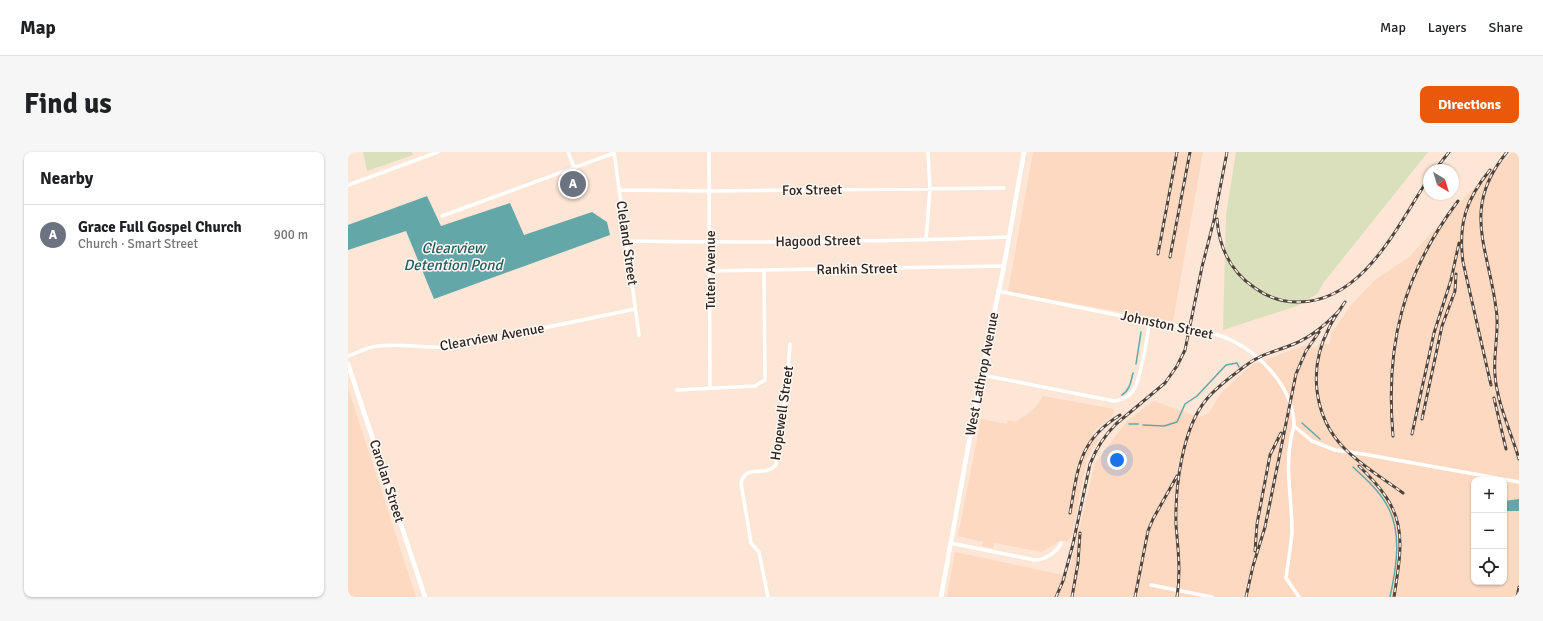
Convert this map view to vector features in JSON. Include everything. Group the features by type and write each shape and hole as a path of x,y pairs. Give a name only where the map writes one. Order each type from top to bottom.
{"street":[{"path":"348,185 438,152"},
{"path":"568,152 574,167"},
{"path":"442,216 614,152"},
{"name":"Cleland Street","path":"614,152 639,335"},
{"name":"Tuten Avenue","path":"709,152 710,388"},
{"path":"926,240 930,189 928,152"},
{"name":"West Lathrop Avenue","path":"941,597 998,290 1004,266 1024,152"},
{"name":"Fox Street","path":"619,190 710,191 1004,188"},
{"name":"Hagood Street","path":"626,241 710,242 926,240 1009,237"},
{"name":"Rankin Street","path":"710,271 1004,266"},
{"name":"Hopewell Street","path":"710,388 755,386 765,380 764,270"},
{"name":"Johnston Street","path":"998,290 1202,331 1232,341 1257,357 1279,381 1294,415 1294,426 1289,456 1289,492 1292,532 1286,578 1299,597"},
{"name":"Clearview Avenue","path":"348,356 375,346 387,345 436,348 452,347 636,309"},
{"path":"982,375 1114,401 1122,400 1128,397 1137,386 1150,321"},
{"name":"Hopewell Street","path":"768,597 759,552 751,543 741,483 742,478 748,472 772,469 776,465 787,383 790,344"},
{"name":"Carolan Street","path":"348,364 425,597"},
{"path":"677,390 710,388"},
{"path":"1294,426 1312,441 1335,450 1519,482"},
{"path":"950,543 1035,560 1044,558 1058,549 1061,543"},
{"path":"1151,585 1212,597"}],"shaded area":[{"path":"1033,152 1203,152 1173,321 1008,292"},
{"path":"1513,152 1519,152 1519,597 947,597 955,552 1068,576 1095,463 1127,421 1154,401 1198,417 1208,414 1222,392 1252,365 1305,345 1317,348 1319,343 1330,344 1331,334 1351,305 1375,280 1409,257 1469,193"},
{"path":"348,388 416,597 348,597"},
{"path":"1043,396 1114,409 1112,417 1098,427 1092,434 1099,440 1087,459 1072,536 1067,541 1060,541 1042,552 994,543 993,548 982,546 983,542 958,536 981,419 1007,424 1008,420 1015,422 1032,411"}],"green space":[{"path":"363,152 412,152 413,155 367,171"},
{"path":"1236,152 1428,152 1324,282 1317,294 1297,306 1223,330 1226,215"}],"water":[{"name":"Clearview Detention Pond","path":"427,196 441,226 510,203 524,235 592,212 607,222 610,235 434,299 406,231 348,250 348,225"},
{"path":"1519,499 1519,511 1507,511 1507,501"}],"waterway":[{"path":"1136,364 1141,332"},
{"path":"1143,425 1164,426 1177,422 1185,404 1197,396 1226,365 1237,363 1239,367"},
{"path":"1122,395 1128,388 1133,373"},
{"path":"1302,423 1320,439"},
{"path":"1129,424 1138,424"},
{"path":"1353,467 1382,497 1393,519 1397,541 1397,553 1390,597"}],"railway":[{"path":"1158,254 1177,152"},
{"path":"1170,257 1190,152"},
{"path":"1056,597 1063,581 1073,544 1090,464 1095,453 1104,438 1116,424 1165,383 1177,366 1185,350 1202,267 1214,220 1227,152"},
{"path":"1440,164 1449,152"},
{"path":"1507,152 1493,172 1485,191 1481,210 1481,228 1497,316 1495,358 1496,386 1501,407 1519,459"},
{"path":"1490,170 1475,191 1466,213 1463,224 1462,248 1463,262 1491,385"},
{"path":"1217,219 1220,239 1228,258 1233,267 1247,282 1265,294 1281,300 1298,302 1321,299 1342,289 1360,275 1377,257 1423,187"},
{"path":"1393,436 1391,402 1392,371 1402,311 1411,283 1424,256 1439,228 1458,201"},
{"path":"1412,434 1434,333 1451,280 1459,243"},
{"path":"1422,419 1442,326 1455,291 1456,274"},
{"path":"1345,302 1329,328 1322,343 1318,359 1316,375 1320,407 1334,436 1345,449 1366,467 1403,493"},
{"path":"1177,597 1179,570 1176,525 1177,494 1186,443 1198,412 1214,391 1245,366 1263,355 1294,344 1307,337 1324,325 1340,310"},
{"path":"1246,597 1253,566 1265,527 1296,374 1306,351 1319,332"},
{"path":"1494,398 1506,449"},
{"path":"1070,513 1075,483 1082,457 1096,435 1106,425 1120,415"},
{"path":"1255,551 1257,524 1270,455 1281,433"},
{"path":"1359,466 1375,482 1394,511 1400,540 1400,557 1394,597"},
{"path":"1135,597 1148,531 1177,476"},
{"path":"1072,597 1078,563 1080,533"},
{"path":"1517,597 1519,587"}],"place":[{"name":"Grace Full Gospel Church","path":"573,184"}]}
